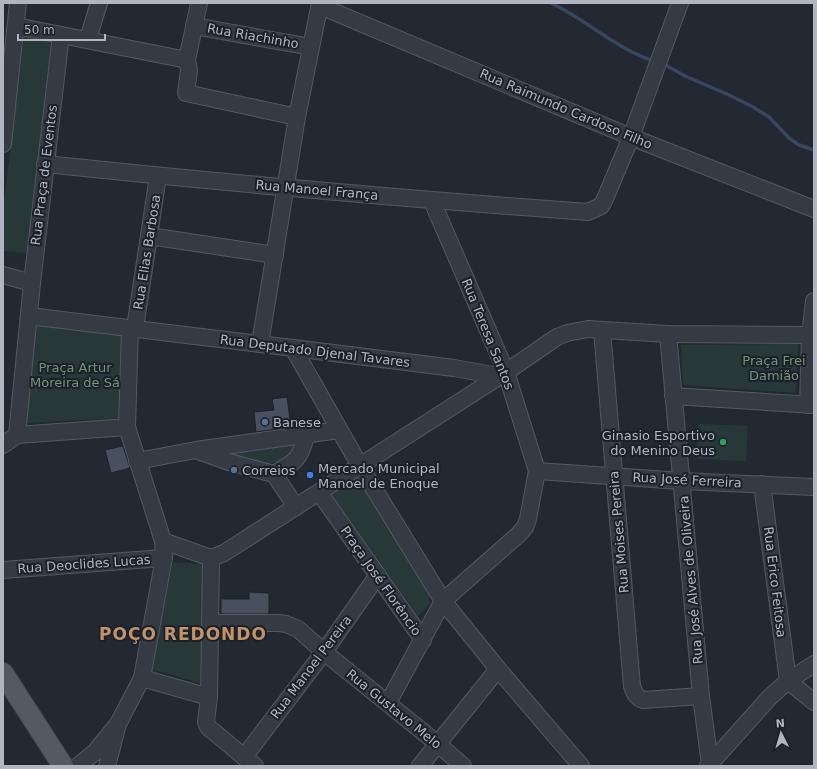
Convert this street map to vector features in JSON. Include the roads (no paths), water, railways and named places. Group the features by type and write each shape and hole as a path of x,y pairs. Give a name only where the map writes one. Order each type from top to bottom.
{"main road":[{"path":"3,673 62,766"}],"street":[{"path":"3,144 18,3"},
{"path":"88,39 99,3"},
{"path":"199,3 187,60 189,70 186,93 297,118"},
{"path":"631,137 680,3"},
{"path":"260,344 297,118 320,4"},
{"name":"Rua Raimundo Cardoso Filho","path":"320,4 631,137 814,209"},
{"path":"16,26 88,39 187,60"},
{"name":"Rua Riachinho","path":"194,26 311,47"},
{"name":"Rua Praça de Eventos","path":"29,316 61,34"},
{"name":"Rua Manoel França","path":"46,164 158,176 432,201 588,212 601,206 604,201 631,137"},
{"name":"Rua Elias Barbosa","path":"132,328 149,236 158,176"},
{"name":"Rua Teresa Santos","path":"432,201 503,374 537,471"},
{"path":"149,236 275,255"},
{"path":"3,275 32,283"},
{"path":"668,334 673,396 811,405 814,301"},
{"path":"17,434 29,316 132,328 127,427 162,541 164,558 142,678 118,724 95,752 78,766"},
{"name":"Rua Deputado Djenal Tavares","path":"132,328 503,374"},
{"path":"162,541 211,558 224,554 503,374 557,337 578,330 668,334 812,335"},
{"name":"Rua Moises Pereira","path":"602,330 632,686 634,693 642,700 701,696"},
{"path":"293,348 360,466 443,601 498,669 581,766"},
{"name":"Rua José Alves de Oliveira","path":"673,396 701,696 709,765"},
{"path":"3,445 17,434 127,427"},
{"path":"137,461 196,450 339,430"},
{"path":"274,474 289,465 300,454 306,435"},
{"path":"196,450 229,462 274,474 296,507"},
{"path":"443,601 518,535 525,527 528,519 537,471"},
{"name":"Rua José Ferreira","path":"537,471 814,487"},
{"name":"Rua Erico Feitosa","path":"762,484 788,681"},
{"name":"Praça José Florêncio","path":"319,492 423,640 443,601"},
{"name":"Rua Deoclides Lucas","path":"3,570 164,558"},
{"path":"211,558 209,697 206,722 208,727 250,761"},
{"name":"Rua Manoel Pereira","path":"250,761 378,576"},
{"name":"Rua Gustavo Melo","path":"211,623 279,623 298,629 463,766"},
{"path":"388,703 423,640"},
{"path":"709,765 770,697 788,681 814,664"},
{"path":"420,766 498,669"},
{"path":"142,678 209,697"},
{"path":"788,681 814,702"},
{"path":"107,766 118,724"}],"waterway":[{"path":"551,3 614,42 640,56 654,61"},
{"path":"662,63 685,76 753,107 769,117 789,138 799,145 814,150"}],"place":[{"name":"Banese","path":"265,422"},
{"name":"Ginasio Esportivo do Menino Deus","path":"723,442"},
{"name":"Correios","path":"234,470"},
{"name":"Mercado Municipal Manoel de Enoque","path":"310,475"}],"district":[{"name":"POÇO REDONDO","path":"183,634"}],"park label":[{"name":"Praça Frei Damião","path":"774,368"},
{"name":"Praça Artur Moreira de Sá","path":"75,374"}]}
